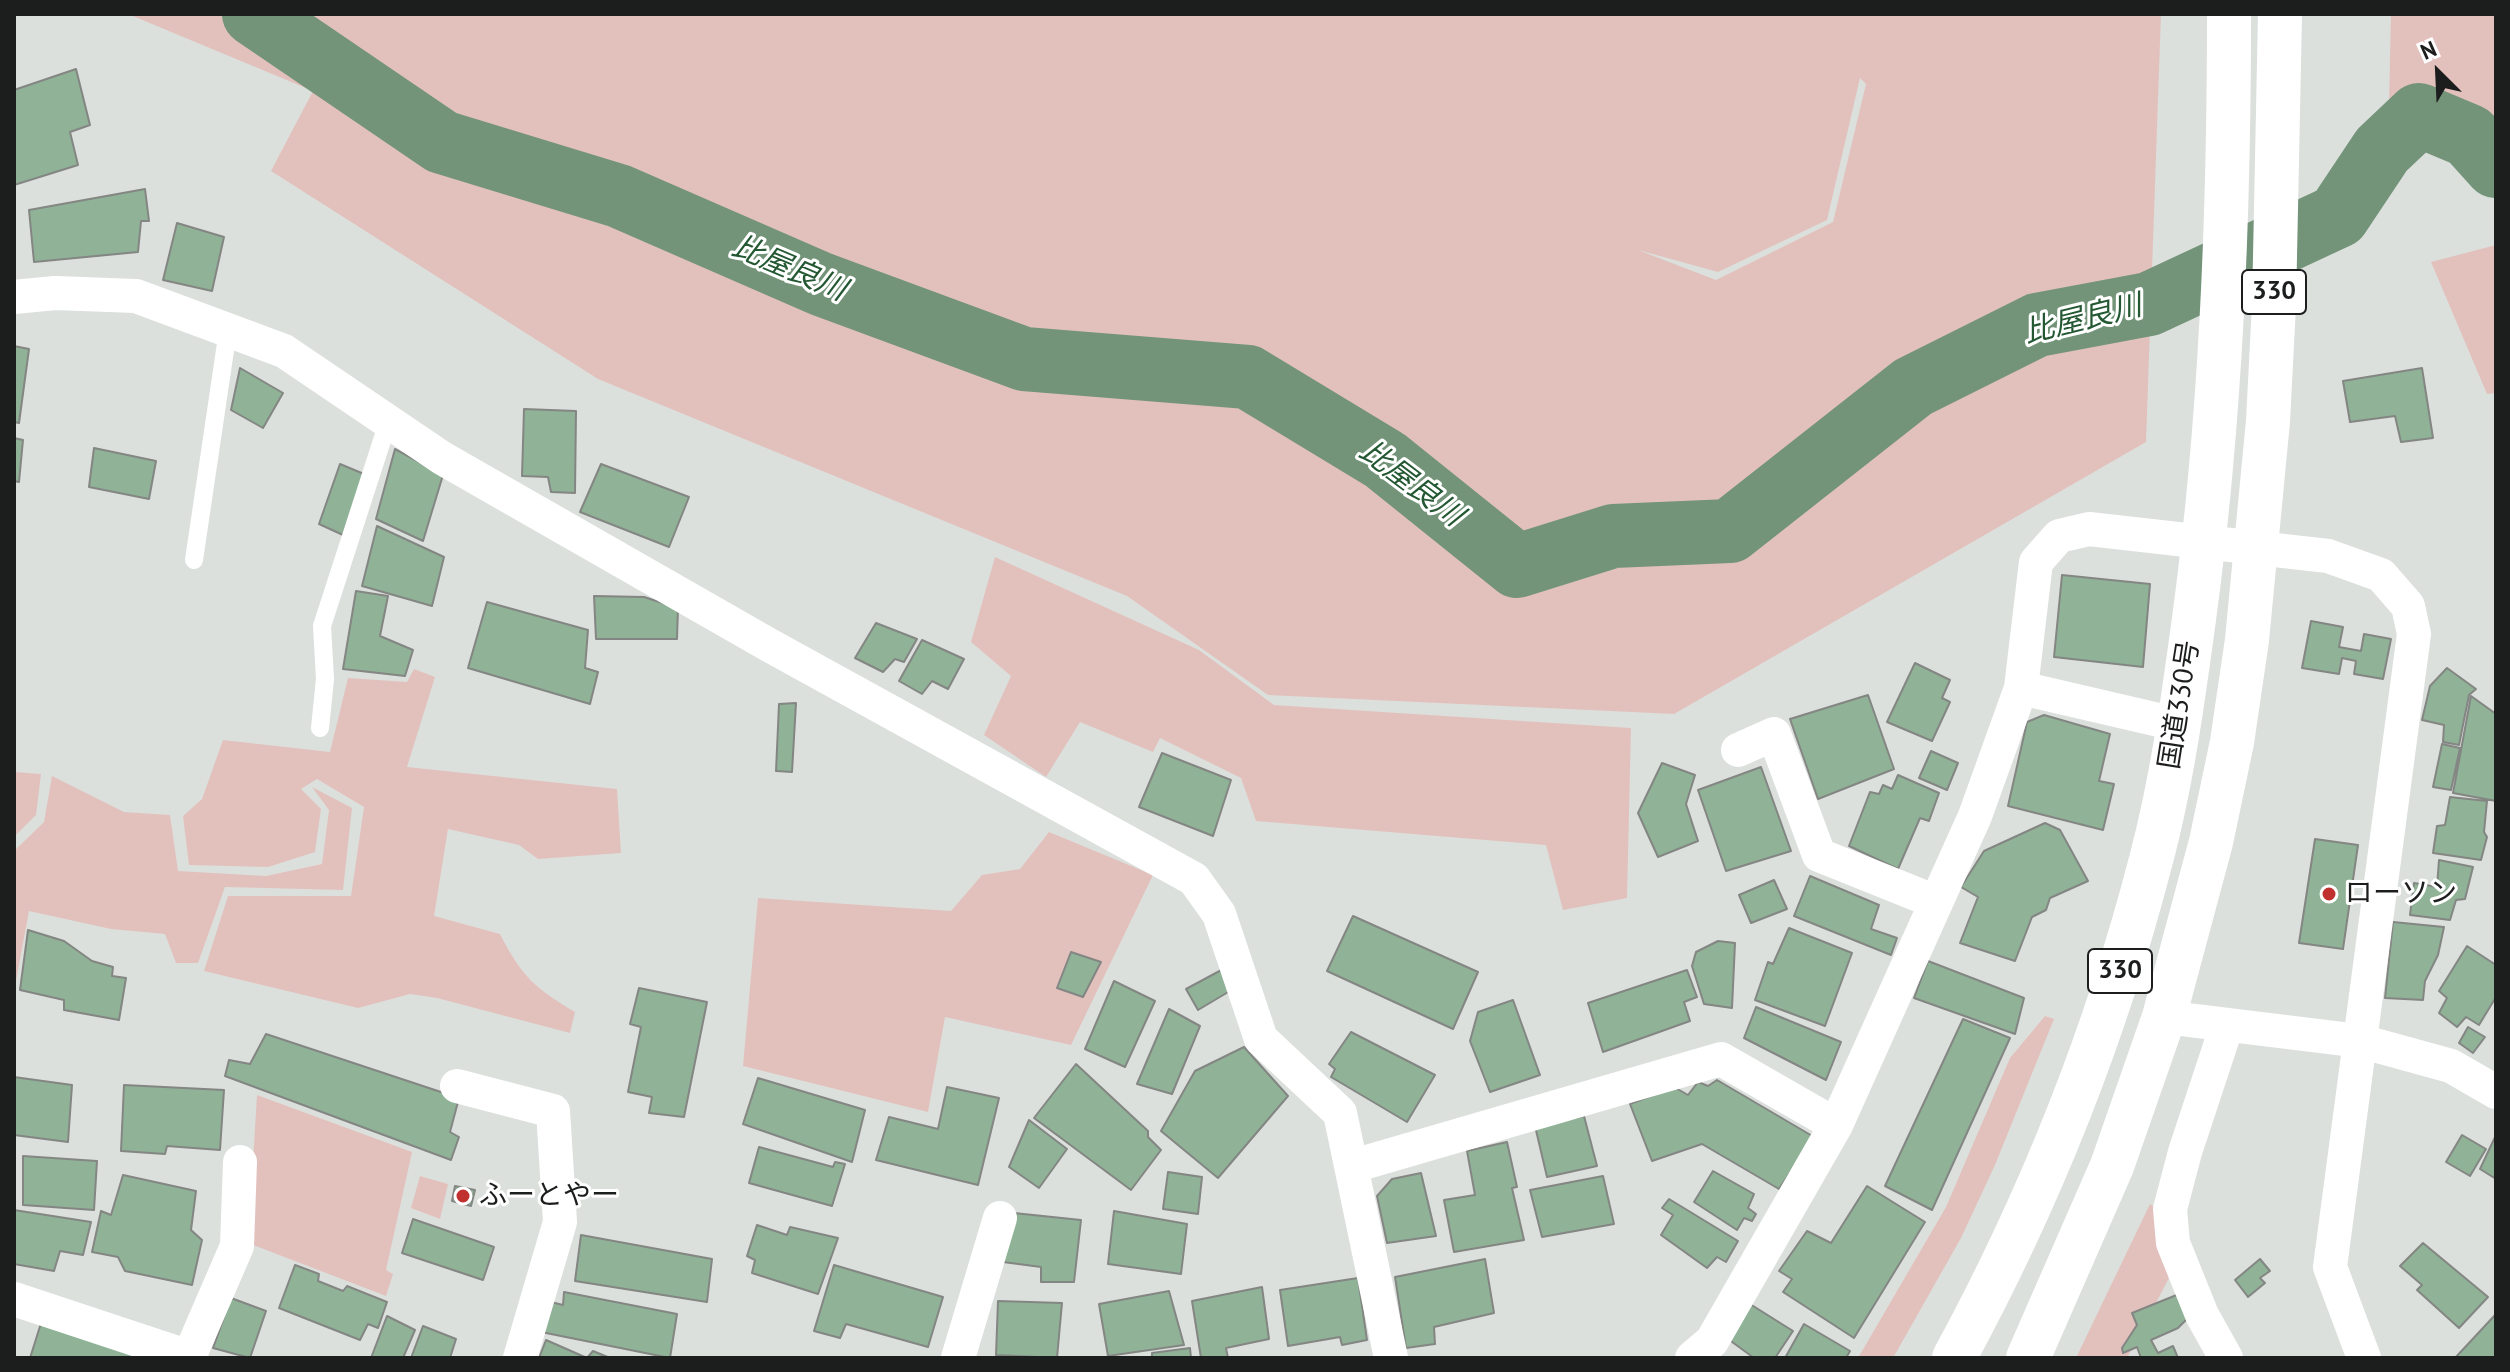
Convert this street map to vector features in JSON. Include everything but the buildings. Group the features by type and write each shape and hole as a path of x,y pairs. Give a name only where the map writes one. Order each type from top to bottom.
{"highway":[{"name":"国道330号","path":"1954,1358 2047,1170 2086,1072 2122,965 2152,857 2180,725 2215,433 2229,128 2229,14"},
{"name":"国道330号","path":"2028,1358 2112,1166 2164,1017 2211,842 2232,742 2247,640 2269,406 2280,14"}],"street":[{"path":"14,297 55,293 136,296 284,351 442,458 769,645 1194,879 1219,914 1261,1039 1340,1113 1391,1358"},
{"path":"1692,1358 1712,1341 1836,1125 1975,816 2021,688 2036,562 2059,536 2089,529 2328,556 2381,575 2408,606 2414,634 2330,1267 2364,1358"},
{"path":"2021,688 2180,725"},
{"path":"1738,750 1774,734 1819,855 1936,902"},
{"path":"2164,1017 2360,1041 2451,1066 2496,1092"},
{"path":"2226,1358 2202,1315 2173,1243 2170,1209 2185,1152 2227,1025"},
{"path":"1353,1166 1721,1059 1836,1125"},
{"path":"457,1086 553,1111 560,1222 520,1358"},
{"path":"14,1299 191,1358 237,1246 240,1162"},
{"path":"958,1358 1000,1218"}],"lane":[{"path":"194,560 228,330"},
{"path":"320,728 325,679 322,626 388,422"}],"shaded area":[{"path":"128,14 2161,14 2146,442 1674,714 1268,695 1127,596 598,379 271,171 313,91","holes":["1860,78 1866,84 1833,222 1716,280 1638,250 1718,272 1827,220"]},
{"path":"2391,14 2496,14 2496,131 2449,153 2389,103"},
{"path":"2496,245 2496,393 2487,394 2431,262"},
{"path":"995,557 1199,650 1274,705 1631,728 1627,898 1563,910 1546,845 1256,821 1241,778 1160,738 1153,752 1080,722 1046,777 984,735 1011,676 971,642"},
{"path":"414,669 435,677 407,767 617,789 621,853 538,859 519,845 448,829 434,916 500,934 515,961 531,980 575,1012 570,1033 437,998 410,994 358,1008 204,971 228,896 351,896 364,807 317,779 301,789 321,809 315,852 268,867 189,865 183,816 202,799 223,740 330,752 348,678 407,682"},
{"path":"14,772 41,774 36,815 14,837"},
{"path":"52,776 124,812 170,815 178,871 266,876 322,864 329,810 312,787 352,808 343,890 225,887 198,963 176,963 165,934 111,929 29,911 14,992 14,851 44,822"},
{"path":"1049,832 1153,875 1071,1045 945,1017 928,1112 743,1066 758,898 951,911 982,875 1020,869"},
{"path":"2045,1016 2054,1019 1995,1165 1961,1238 1893,1358 1858,1358 1946,1207 2010,1058"},
{"path":"257,1095 412,1152 386,1270 393,1274 386,1296 248,1243"},
{"path":"420,1176 448,1184 440,1219 411,1208"},
{"path":"2150,1204 2159,1210 2170,1276 2127,1358 2076,1358"}],"waterway":[{"name":"比屋良川","path":"254,14 442,142 619,196 821,284 1024,359 1248,377 1385,460 1517,566 1613,536 1730,531 1913,387 2037,325 2149,304 2338,216 2382,150 2419,115 2469,136 2496,166"}],"place":[{"name":"ローソン","path":"2329,894"},
{"name":"ふーとやー","path":"463,1196"}]}
